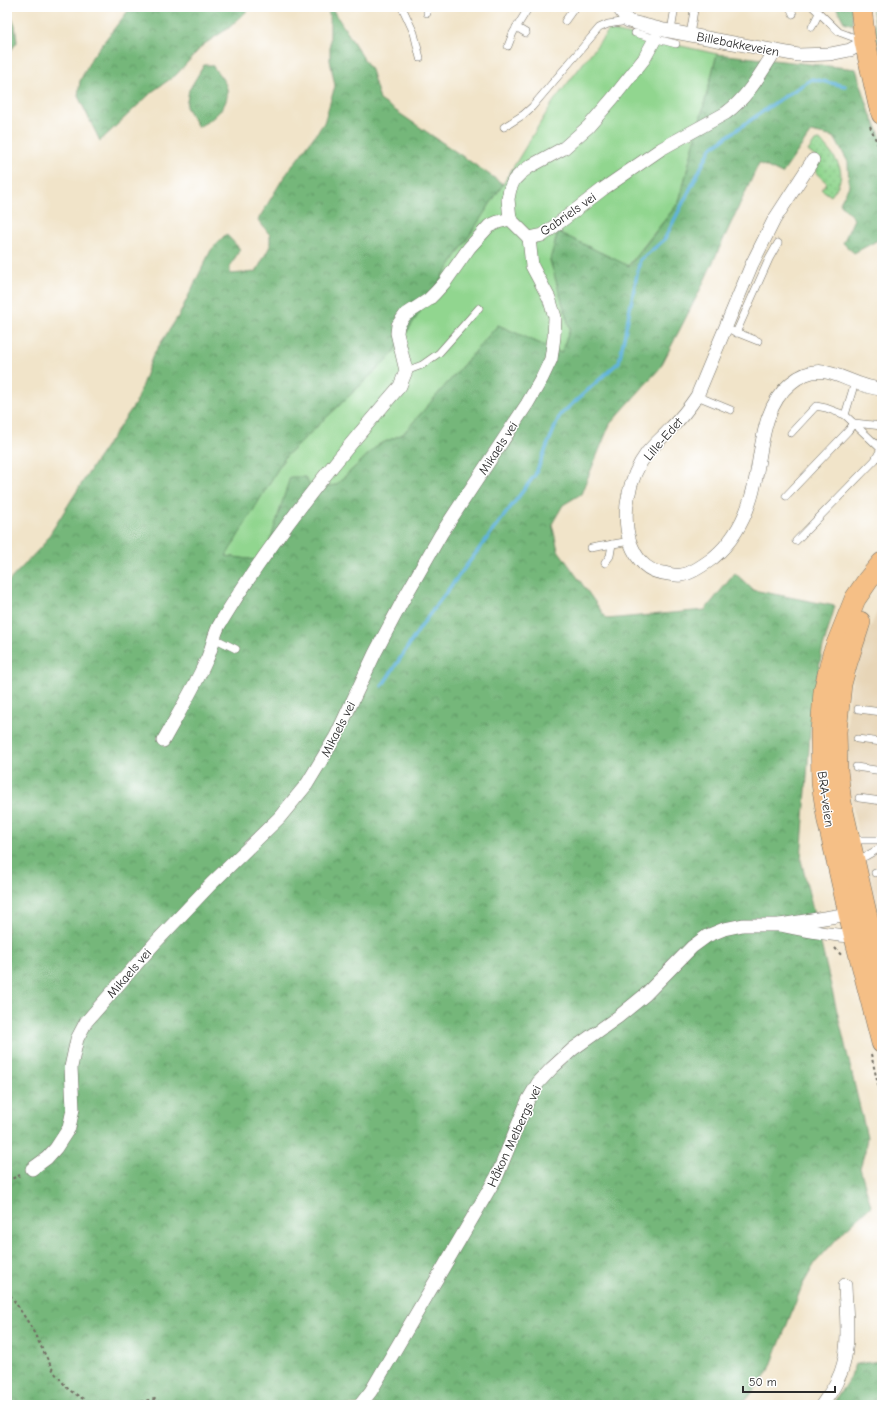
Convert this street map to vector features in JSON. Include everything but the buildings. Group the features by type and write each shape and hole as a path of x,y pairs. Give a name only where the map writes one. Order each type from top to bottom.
{"main road":[{"path":"861,7 865,42 882,114"},
{"name":"BRA-veien","path":"882,563 855,599 833,654 824,691 821,733 822,783 828,821 845,852 869,921 882,983"},
{"name":"BRA-veien","path":"875,1045 855,936 848,914 845,852 837,770 836,732 841,684 860,621 882,570"}],"street":[{"path":"618,7 628,21"},
{"name":"Billebakkeveien","path":"628,21 671,31 798,55 830,54 850,50 865,42"},
{"path":"163,741 206,661 220,622 286,526 346,448 400,386 406,371 397,333 398,325 405,315 428,300 435,293 445,282 469,248 489,226 510,219 508,199 514,180 529,167 564,148 588,127 644,59 655,39"},
{"name":"Gabriels vei","path":"510,219 529,238 543,235 603,189 661,149 736,106 752,87 775,51"},
{"name":"Lille-Edet","path":"813,160 774,220 749,288 731,330 697,396 686,412 646,454 633,479 626,516 630,541 642,565 657,572 682,575 704,566 723,549 739,527 751,498 767,422 776,399 791,384 806,373 824,371 855,382 882,389"},
{"name":"Mikaels vei","path":"32,1169 47,1158 56,1148 69,1128 73,1109 71,1067 77,1039 92,1014 155,943 211,884 279,818 307,784 336,736 402,602 441,534 527,404 542,378 551,359 555,317 549,298 532,266 529,238"},
{"path":"848,914 869,921 855,936 811,932 780,924 848,914"},
{"name":"Håkon Melbergs vei","path":"360,1405 371,1391 497,1176 523,1111 538,1083 573,1049 645,996 692,947 707,936 724,929 744,925 780,924"},
{"path":"822,1405 837,1381 845,1358 846,1285"}],"lane":[{"path":"402,7 414,33 420,58"},
{"path":"508,46 516,27 529,7"},
{"path":"564,21 575,7"},
{"path":"671,31 675,7"},
{"path":"813,7 839,32 865,42"},
{"path":"690,34 694,10"},
{"path":"812,27 819,13"},
{"path":"504,128 532,107 599,28 608,24 628,21"},
{"path":"516,27 526,33"},
{"path":"635,33 676,44"},
{"path":"749,288 778,243"},
{"path":"406,371 422,365 439,353 479,308"},
{"path":"731,330 758,341"},
{"path":"845,415 855,382"},
{"path":"697,396 731,410"},
{"path":"791,433 816,406 845,415 882,449 876,460 796,541"},
{"path":"854,423 882,426"},
{"path":"786,496 854,423"},
{"path":"591,548 630,541"},
{"path":"605,563 610,556 612,544"},
{"path":"214,638 236,649"},
{"path":"858,709 882,712"},
{"path":"857,739 882,742"},
{"path":"856,767 882,770"},
{"path":"859,798 882,801"},
{"path":"845,852 882,840"},
{"path":"845,852 866,856 882,847"}],"path":[{"path":"830,946 836,949 844,958"},
{"path":"875,1045 882,1102"},
{"path":"7,1181 32,1169"},
{"path":"7,1290 30,1325 54,1372 69,1390 94,1405"},
{"path":"129,1405 155,1399 160,1405"}],"shaded area":[{"path":"882,601 882,934 878,926 844,766 850,689 863,645"}],"green space":[{"path":"7,7 15,25 17,42 7,56"},
{"path":"131,7 251,7 230,27 203,45 176,75 153,91 100,141 78,96 80,81 92,57"},
{"path":"331,7 371,70 380,100 503,184 391,356 285,457 226,556 264,561 290,477 305,477 312,489 336,485 378,445 403,434 498,325 561,353 570,329 550,260 558,232 629,266 679,202 717,54 856,69 870,113 882,139 882,238 854,253 843,243 854,219 840,203 849,186 848,162 834,137 811,132 782,174 759,163 699,292 660,368 610,424 581,494 563,505 552,524 558,550 607,619 705,610 735,573 753,590 835,606 822,651 812,707 801,860 867,1137 860,1168 871,1206 844,1231 815,1263 802,1286 768,1373 742,1405 7,1405 7,583 43,545 94,464 135,404 153,355 179,315 211,250 226,234 240,249 230,267 230,274 256,272 270,246 270,235 258,220 282,180 324,123 335,86 330,60 330,17 327,8"},
{"path":"836,7 852,7 853,25 844,22"},
{"path":"872,7 882,7 882,70"},
{"path":"609,30 717,54 679,202 628,266 558,232 550,260 570,329 561,353 498,325 403,434 378,445 336,485 312,489 264,561 225,556 285,457 391,356 503,184 553,102"},
{"path":"204,65 212,65 221,77 227,86 227,96 226,102 219,112 209,121 198,127 186,107 189,90"},
{"path":"820,140 836,160 841,173 837,187 831,196 821,189 827,183 816,173 815,166 819,160 808,151 815,141"},
{"path":"882,1361 882,1405 832,1405 851,1376 855,1364"}],"waterway":[{"path":"382,686 426,619 535,475 560,415 619,362 640,260 664,240 711,148 779,100 812,79 845,86"}]}
